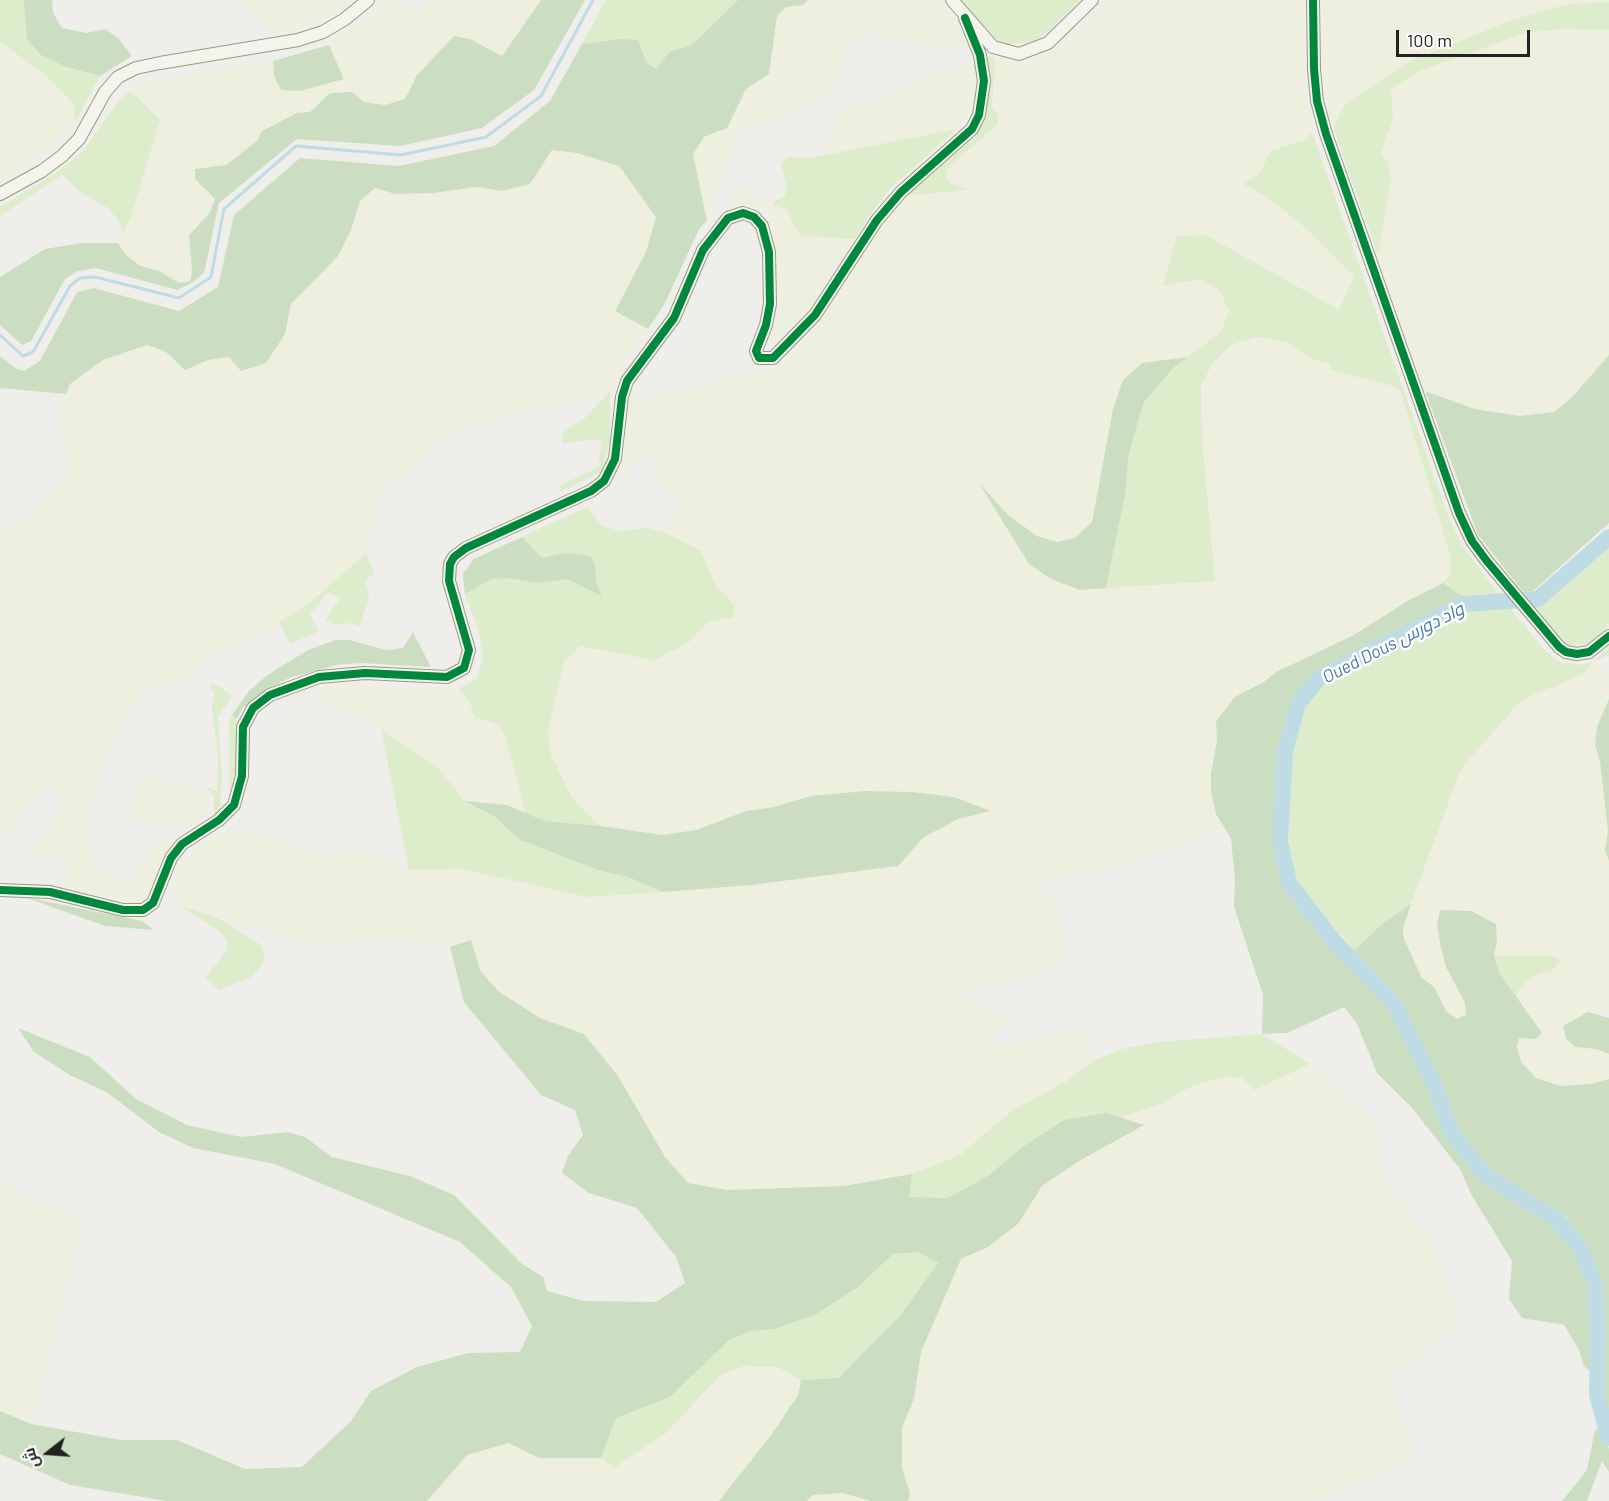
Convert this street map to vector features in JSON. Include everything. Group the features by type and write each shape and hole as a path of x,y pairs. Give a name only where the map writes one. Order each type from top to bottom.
{"street":[{"path":"0,194 42,171 62,156 79,139 105,92 118,77 136,68 160,63 298,40 323,32 345,19 368,0"},
{"path":"952,0 965,18 993,47 1019,54 1048,43 1092,0"},
{"path":"1313,0 1317,101 1326,134 1459,513 1472,541 1559,647 1566,652 1576,654 1589,652 1609,636"},
{"path":"0,890 50,892 123,910 143,910 153,903 171,858 182,844 219,820 234,805 242,776 243,727 246,717 270,695 320,677 365,672 447,677 464,668 469,650 449,581 450,564 454,557 466,548 591,491 604,481 617,451 622,397 627,381 674,318 703,250 728,218 743,213 758,220 769,252 770,304 766,324 756,351 759,358 773,358 815,315 834,282 901,192 972,129 979,115 984,81 980,55 965,18"}],"green space":[{"path":"0,0 24,0 26,8 66,67 100,76 75,123 74,105 42,72 0,42"},
{"path":"24,0 52,0 53,13 62,28 87,33 105,29 118,38 132,56 100,76 66,67 41,55 27,39"},
{"path":"236,0 354,0 312,25 276,34"},
{"path":"387,0 400,0 419,13 432,0 541,0 502,56 470,39 454,36 411,87 405,99 385,105 364,102 352,92 315,106 310,112 297,113 262,131 257,141 226,165 195,169 195,179 215,199 209,214 189,235 192,271 190,281 179,283 159,271 140,266 125,254 118,243 131,217 160,121 130,91 151,82 273,61 274,76 301,91 343,79 329,45 368,18"},
{"path":"541,0 585,0 534,90 482,128 400,146 297,139 219,203 204,273 190,284 177,290 96,268 78,271 65,279 31,341 22,345 0,325 0,277 45,249 81,243 118,243 125,254 140,266 159,271 179,283 190,281 192,271 189,235 209,214 215,199 195,179 195,169 226,165 257,141 262,131 297,113 310,112 330,93 352,92 364,102 385,105 405,99 417,75 454,36 470,39 502,56"},
{"path":"606,0 738,0 692,45 669,52 656,69 620,39 582,44"},
{"path":"738,0 808,0 803,5 786,7 777,16 769,74 746,89 727,128 704,137 693,154 707,221 699,229 665,303 648,329 615,311 646,252 656,217 619,166 577,153 552,150 530,184 502,191 476,187 434,193 395,194 375,188 360,201 351,230 338,256 291,304 285,334 266,363 241,371 229,357 208,360 185,370 166,352 147,345 103,360 70,384 66,394 0,388 0,356 15,368 24,371 40,361 77,292 94,288 179,311 218,287 234,215 300,158 399,166 494,146 550,101 582,44 620,39 638,40 646,62 656,69 669,52 692,45"},
{"path":"808,0 942,0 962,33 967,47 939,50 869,33 844,44 846,58 831,90 779,117 738,132 733,143 733,155 723,168 707,221 693,154 704,137 727,128 746,88 769,74 777,16 786,7 803,5"},
{"path":"961,0 1080,0 1034,42 1006,44 993,37"},
{"path":"1105,0 1306,0 1302,81 1312,132 1306,140 1272,150 1258,175 1243,184 1265,196 1300,223 1354,276 1338,311 1233,248 1178,236 1164,285 1201,279 1219,290 1229,310 1221,332 1188,357 1142,363 1113,409 1092,522 1075,538 1057,542 1037,536 1008,515 982,487 1029,564 1051,579 1080,590 1127,586 1202,437 1201,384 1213,363 1231,345 1257,337 1287,342 1310,358 1331,364 1331,370 1393,386 1401,394 1450,554 1451,573 1443,583 1409,600 1354,635 1301,658 1235,697 1216,721 1217,740 1211,774 1216,814 1225,828 1121,867 1034,882 1055,903 1066,947 1055,967 1015,981 982,984 956,994 1007,1021 983,1045 1032,1042 1070,1029 1085,1034 1095,1060 1065,1082 1010,1112 960,1155 912,1174 844,1186 727,1190 688,1183 665,1157 618,1076 584,1034 540,1018 498,991 480,970 471,940 450,947 405,940 349,941 319,948 179,905 174,896 172,883 181,866 207,841 226,831 259,834 322,855 351,850 382,856 409,870 462,869 587,897 751,885 898,866 924,837 958,819 990,811 954,797 912,792 865,791 811,796 774,807 746,811 696,830 662,835 601,826 572,798 551,755 548,731 564,661 580,646 619,655 687,643 707,623 735,605 717,588 701,551 664,532 681,495 662,490 651,458 642,456 624,476 616,478 625,465 629,397 655,402 663,392 713,385 730,377 778,367 816,328 883,223 907,196 968,189 951,184 946,177 947,169 998,124 992,108 995,58 1008,62 1029,61 1051,51 1074,33"},
{"path":"1322,0 1609,0 1609,2 1568,4 1410,61 1345,105 1333,127 1323,81"},
{"path":"1609,2 1609,30 1559,29 1525,33 1419,71 1391,89 1393,119 1381,154 1388,162 1391,177 1378,255 1333,127 1345,105 1410,61 1512,20 1568,4"},
{"path":"1559,29 1609,30 1609,355 1554,412 1519,416 1475,409 1425,391 1378,255 1391,177 1381,154 1391,132 1391,89 1419,71 1484,47 1525,33"},
{"path":"0,42 42,72 74,105 75,123 37,158 0,179"},
{"path":"329,45 344,79 300,91 281,90 274,76 273,61"},
{"path":"986,56 995,58 992,108 998,115 998,124 947,169 946,177 951,184 971,189 907,196 977,135 988,102"},
{"path":"977,63 975,96 970,116 957,129 895,143 824,153 837,114 892,94 921,79"},
{"path":"130,91 160,120 131,217 123,232 119,221 108,208 84,195 62,175 0,216 0,207 56,173 84,150 118,102"},
{"path":"957,129 891,188 871,213 855,239 802,236 794,227 788,210 773,205 775,200 784,197 787,188 781,164 787,157 809,158"},
{"path":"1312,132 1449,518 1462,545 1498,593 1462,596 1443,583 1451,573 1450,554 1401,393 1393,386 1330,370 1331,364 1310,358 1287,342 1257,337 1231,345 1213,363 1201,384 1202,437 1215,581 1106,588 1125,495 1129,453 1144,402 1174,367 1221,332 1229,310 1219,290 1201,279 1163,286 1177,236 1206,235 1339,310 1354,276 1300,223 1265,196 1243,184 1258,175 1272,150 1306,140"},
{"path":"552,150 577,153 620,166 657,217 646,252 615,311 648,329 625,360 610,391 588,400 526,410 466,429 437,444 399,477 380,488 376,512 362,556 309,603 261,634 214,653 189,677 142,693 109,748 85,820 84,839 98,866 119,881 128,883 154,847 163,840 174,842 166,854 147,898 138,903 56,886 71,872 57,849 31,863 29,849 44,839 64,801 48,782 10,829 0,835 0,532 33,514 61,487 71,463 63,439 59,409 70,384 103,360 147,345 166,352 185,370 208,360 229,357 285,334 291,304 311,283 351,230 360,201 375,188 395,194 434,193 476,187 502,191 530,184"},
{"path":"737,185 788,210 794,227 802,236 855,239 836,265 811,308 773,345 769,341 779,311 775,233 768,215 760,207 746,204 728,210"},
{"path":"1609,355 1609,523 1533,591 1523,592 1478,535 1425,391 1475,409 1519,416 1554,412 1572,397"},
{"path":"1188,357 1174,367 1144,402 1129,453 1125,495 1106,588 1080,590 1051,579 1029,564 979,483 1008,515 1037,536 1057,542 1075,538 1092,522 1113,409 1123,380 1142,363"},
{"path":"610,391 610,441 601,472 560,492 561,485 599,467 601,439 562,443 563,432 585,418"},
{"path":"587,507 602,526 621,531 648,528 664,532 701,551 717,588 735,605 733,617 707,623 688,643 654,660 580,646 564,661 548,731 551,755 572,798 601,826 544,821 526,814 505,735 496,724 475,717 468,698 458,689 476,679 483,660 479,632 465,594 463,574 474,559"},
{"path":"522,537 542,558 566,553 590,556 595,564 596,584 602,596 567,579 538,583 508,578 491,579 465,594 463,574 474,559"},
{"path":"1609,547 1609,623 1599,636 1586,644 1567,645 1530,605 1543,604"},
{"path":"366,554 374,572 365,581 369,596 360,626 350,623 335,625 325,620 340,598 328,592 310,614 319,631 290,644 279,622 309,603"},
{"path":"1443,583 1462,596 1317,671 1292,700 1278,750 1274,843 1284,887 1329,946 1388,1007 1431,1090 1445,1134 1479,1179 1554,1225 1577,1252 1590,1286 1594,1335 1592,1373 1584,1366 1579,1350 1564,1325 1522,1318 1509,1299 1512,1261 1472,1196 1460,1169 1412,1108 1377,1073 1357,1024 1344,1007 1287,1033 1262,1034 1263,995 1234,907 1235,880 1231,839 1216,814 1211,791 1211,774 1217,740 1216,721 1235,697 1264,682 1276,672 1354,635 1409,600"},
{"path":"1510,608 1546,652 1561,662 1580,665 1593,661 1584,673 1557,686 1537,692 1516,706 1461,769 1411,904 1382,924 1354,951 1295,879 1288,841 1292,755 1305,709 1324,684 1464,611"},
{"path":"413,632 431,667 360,663 336,665 289,678 263,692 243,708 237,719 232,715 249,691 269,674 308,650 336,640 349,640 386,650 403,648"},
{"path":"1609,647 1609,656 1593,661"},
{"path":"1593,661 1609,671 1609,699 1597,727 1595,745 1600,761 1608,831 1605,851 1609,861 1609,1013 1588,1012 1575,1047 1596,1049 1609,1054 1609,1079 1592,1084 1560,1086 1536,1078 1521,1062 1517,1047 1519,1038 1536,1038 1532,1016 1516,997 1494,956 1497,940 1437,926 1446,967 1465,1003 1466,1015 1457,1019 1446,1011 1434,987 1422,978 1404,939 1403,928 1461,769 1516,706 1537,692 1557,686 1584,673"},
{"path":"336,684 458,689 468,698 475,717 496,724 505,735 526,814 507,805 464,801 438,767 357,713 324,706 319,701 316,689"},
{"path":"209,685 218,685 232,696 218,717 222,779 220,808 214,817 214,796 206,787 217,791 218,754 212,710 214,693"},
{"path":"1609,699 1609,861 1605,851 1608,831 1600,761 1595,745 1597,727"},
{"path":"232,715 237,719 237,760 230,799 229,722"},
{"path":"381,729 438,767 464,801 495,817 520,840 598,870 628,877 663,892 587,897 462,869 409,870"},
{"path":"150,777 187,787 199,793 206,799 205,815 196,824 185,827 155,827 129,818 139,779"},
{"path":"865,791 912,792 954,797 991,811 958,819 924,837 898,866 751,885 663,892 628,877 598,870 520,840 495,817 464,801 507,805 544,821 662,835 696,830 746,811 774,807 811,796"},
{"path":"24,897 142,921 154,930 105,926"},
{"path":"1411,904 1403,928 1404,939 1422,978 1434,987 1446,1011 1457,1019 1466,1015 1465,1003 1446,967 1441,948 1437,926 1440,910 1471,911 1496,924 1497,940 1494,956 1500,974 1542,1033 1536,1039 1519,1038 1517,1047 1521,1062 1536,1078 1560,1086 1592,1084 1609,1079 1609,1412 1604,1393 1605,1333 1601,1283 1587,1246 1565,1215 1487,1169 1456,1126 1442,1087 1398,998 1354,951 1382,924"},
{"path":"179,905 218,918 261,945 265,960 253,976 220,990 205,979 228,948 226,940 221,932"},
{"path":"471,940 480,970 498,991 540,1018 584,1034 618,1076 665,1157 688,1183 727,1190 844,1186 912,1174 909,1197 948,1198 989,1175 1021,1148 1064,1120 1107,1113 1144,1125 1079,1161 1042,1186 1018,1224 988,1247 961,1259 921,1352 914,1399 902,1427 902,1468 910,1493 908,1501 871,1501 842,1493 813,1495 807,1501 719,1501 772,1434 798,1395 801,1380 838,1378 899,1317 938,1263 918,1252 893,1254 858,1287 816,1314 775,1329 752,1331 729,1340 670,1397 616,1418 601,1458 539,1458 509,1443 467,1455 427,1501 167,1501 70,1485 0,1454 0,1411 31,1424 121,1440 177,1440 245,1469 302,1467 351,1421 371,1391 417,1367 468,1353 520,1352 532,1326 511,1287 460,1242 275,1164 193,1148 159,1132 108,1093 70,1075 34,1052 18,1028 90,1057 136,1099 187,1125 241,1137 288,1132 305,1137 332,1157 410,1176 454,1195 522,1264 543,1277 547,1291 583,1301 656,1302 685,1283 676,1257 637,1208 589,1193 562,1173 568,1156 583,1135 575,1110 541,1095 464,1002 450,947"},
{"path":"1494,956 1552,956 1561,960 1552,970 1533,976 1519,989 1516,997 1500,974"},
{"path":"1588,1012 1609,1018 1609,1054 1596,1049 1575,1047 1566,1039 1563,1026"},
{"path":"1262,1034 1310,1064 1254,1090 1242,1078 1224,1077 1190,1087 1161,1104 1122,1117 1107,1113 1021,1148 989,1175 948,1198 908,1197 912,1174 960,1155 1010,1112 1065,1082 1095,1060 1122,1049 1158,1042"},
{"path":"1310,1064 1376,1123 1380,1142 1378,1171 1432,1242 1457,1310 1454,1326 1413,1362 1392,1374 1391,1386 1415,1455 1316,1501 908,1501 910,1493 902,1468 902,1427 914,1399 921,1352 961,1259 988,1247 1018,1224 1042,1186 1079,1161 1143,1125 1122,1117 1161,1104 1190,1087 1225,1077 1242,1078 1254,1090"},
{"path":"0,1177 22,1195 54,1211 84,1219 31,1424 0,1411"},
{"path":"918,1252 938,1263 899,1317 837,1378 801,1380 777,1367 744,1366 719,1376 666,1433 614,1468 601,1458 616,1418 670,1397 729,1340 752,1331 775,1329 858,1287 893,1254"},
{"path":"744,1366 777,1367 801,1380 798,1395 742,1475 719,1501 427,1501 467,1455 509,1442 539,1458 601,1458 614,1468 695,1400 719,1376"},
{"path":"1600,1428 1609,1449 1609,1472 1602,1461 1587,1501 1562,1501 1587,1470 1595,1430"},
{"path":"842,1493 871,1501 807,1501 813,1495"}],"waterway":[{"path":"0,335 23,356 33,352 70,286 80,278 95,277 179,298 211,277 224,209 296,146 401,155 486,137 541,96 593,0"},
{"name":"Oued Dous واد دورس","path":"1609,537 1538,599 1463,604 1320,677 1298,704 1285,751 1280,842 1289,883 1334,941 1394,1004 1436,1088 1450,1130 1484,1175 1558,1220 1582,1251 1595,1285 1598,1337 1597,1395 1609,1438"}],"cycle path":[{"path":"1313,0 1317,101 1326,134 1459,513 1472,541 1559,647 1566,652 1577,654 1589,652 1609,636"},
{"path":"0,890 50,892 123,910 143,910 153,903 171,858 182,844 219,820 234,805 242,776 243,727 253,708 270,695 319,677 365,673 447,677 464,668 469,650 449,581 450,564 454,557 466,548 591,491 604,481 615,459 622,397 627,381 674,318 703,250 728,218 743,213 754,217 762,226 769,252 770,304 766,325 756,351 759,358 773,358 815,315 877,220 901,192 972,129 979,115 984,81 980,55 965,18"}]}
